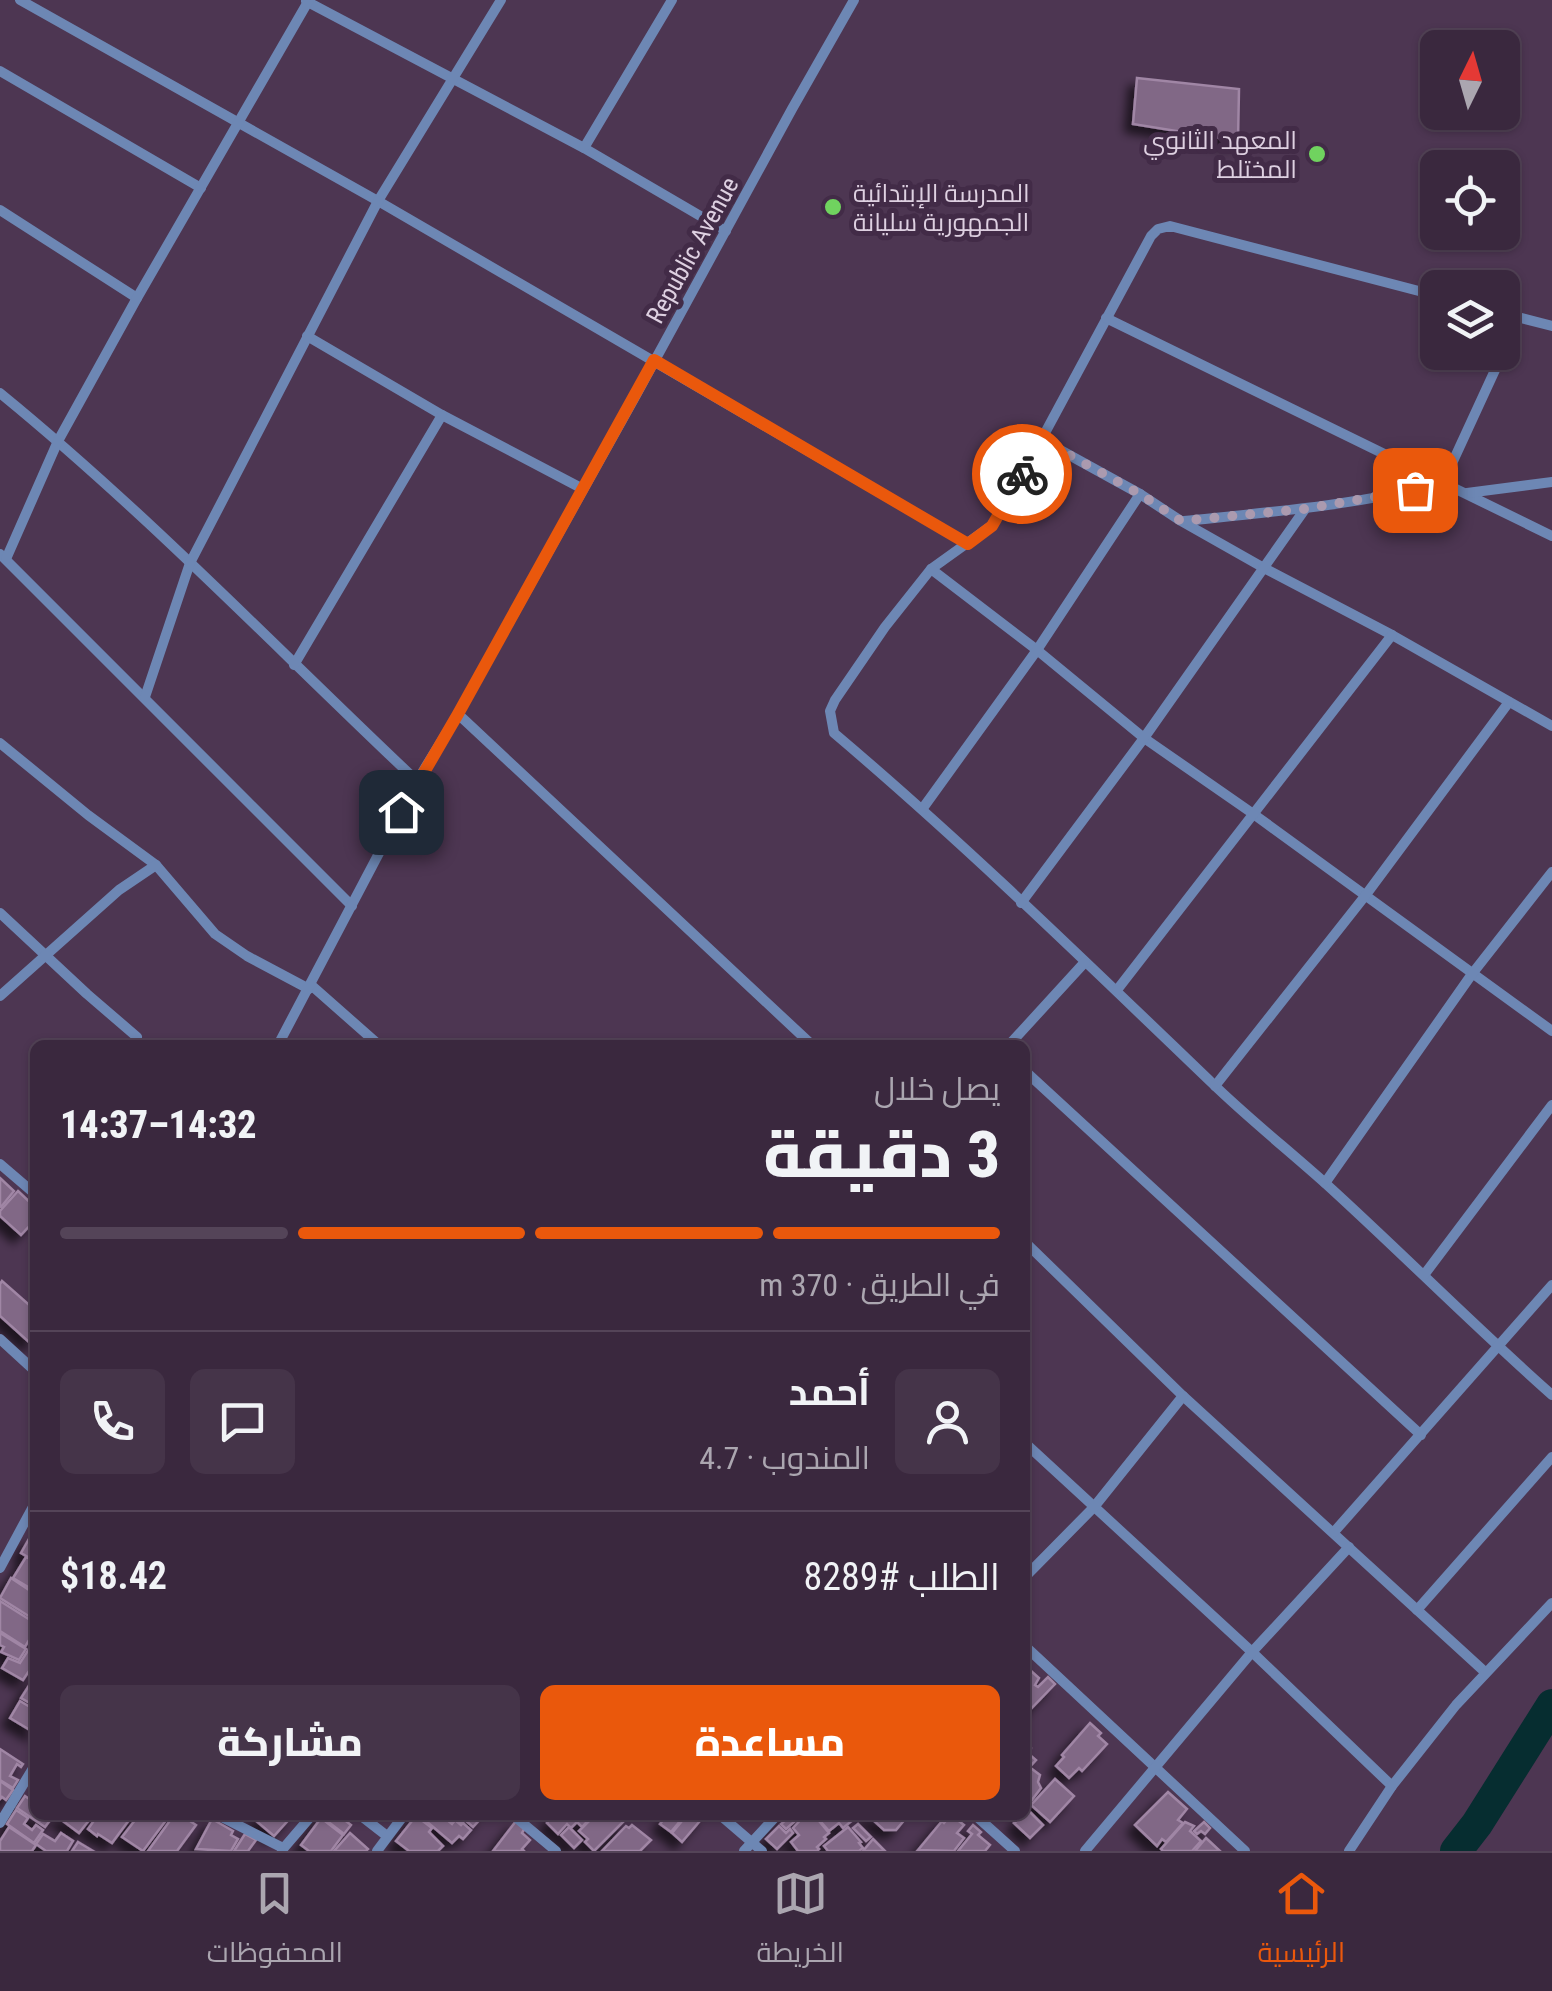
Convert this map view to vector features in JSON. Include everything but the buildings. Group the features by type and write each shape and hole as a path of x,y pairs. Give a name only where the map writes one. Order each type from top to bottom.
{"street":[{"path":"20,0 378,200 968,544"},
{"path":"144,697 190,563 378,200 501,0"},
{"path":"584,148 672,0"},
{"name":"Republic Avenue","path":"281,1040 417,781 458,714 854,0"},
{"path":"352,906 3,557 58,440 307,1 584,148 726,231"},
{"path":"0,71 200,188"},
{"path":"0,210 137,298"},
{"path":"1420,291 1170,226 1158,229 992,526 931,569 885,627 830,711 834,733 923,808 1215,1086 1552,1395"},
{"path":"1106,318 1552,536"},
{"path":"1520,318 1552,326"},
{"path":"307,336 583,489"},
{"path":"1443,483 1495,370"},
{"path":"0,393 58,440 417,781"},
{"path":"294,665 442,414"},
{"path":"1042,440 1264,568 1552,726"},
{"path":"1466,493 1552,482"},
{"path":"1181,521 1304,509 1443,483"},
{"path":"923,808 1036,650 1140,494"},
{"path":"1021,902 1144,738 1304,509"},
{"path":"931,569 1144,738 1552,1031"},
{"path":"1116,990 1392,636"},
{"path":"1215,1086 1509,702"},
{"path":"458,714 807,1040"},
{"path":"0,743 156,865 215,934 247,956 310,987 374,1040"},
{"path":"0,996 120,890 156,865"},
{"path":"1324,1183 1472,974 1552,872"},
{"path":"0,913 137,1037 136,1040"},
{"path":"1014,1040 1084,962"},
{"path":"1030,1076 1421,1435"},
{"path":"1424,1276 1552,1104"},
{"path":"0,1164 30,1190"},
{"path":"1030,1247 1184,1396 1485,1672"},
{"path":"1334,1532 1552,1286"},
{"path":"0,1339 30,1366"},
{"path":"1030,1572 1094,1507 1184,1396"},
{"path":"1030,1448 1392,1786"},
{"path":"1418,1610 1552,1456"},
{"path":"0,1568 30,1527"},
{"path":"1085,1851 1252,1652 1350,1547"},
{"path":"1349,1851 1392,1786 1485,1672 1552,1603"},
{"path":"1030,1651 1246,1851"},
{"path":"0,1824 30,1773"},
{"path":"227,1820 282,1850 308,1820"},
{"path":"366,1820 387,1836"},
{"path":"377,1851 400,1820"},
{"path":"519,1820 556,1851"},
{"path":"725,1820 748,1846 762,1851"},
{"path":"748,1846 772,1820"},
{"path":"980,1820 1016,1851"}],"waterway":[{"path":"1456,1851 1552,1705"}],"way so far":[{"path":"1022,474 1042,440 1181,521 1304,509 1415,490"}],"place":[{"name":"المعهد الثانوي المختلط","path":"1317,154"},
{"name":"المدرسة الإبتدائية الجمهورية سليانة","path":"833,207"}],"route":[{"path":"401,812 654,360 968,544 992,526 1022,474"}]}
